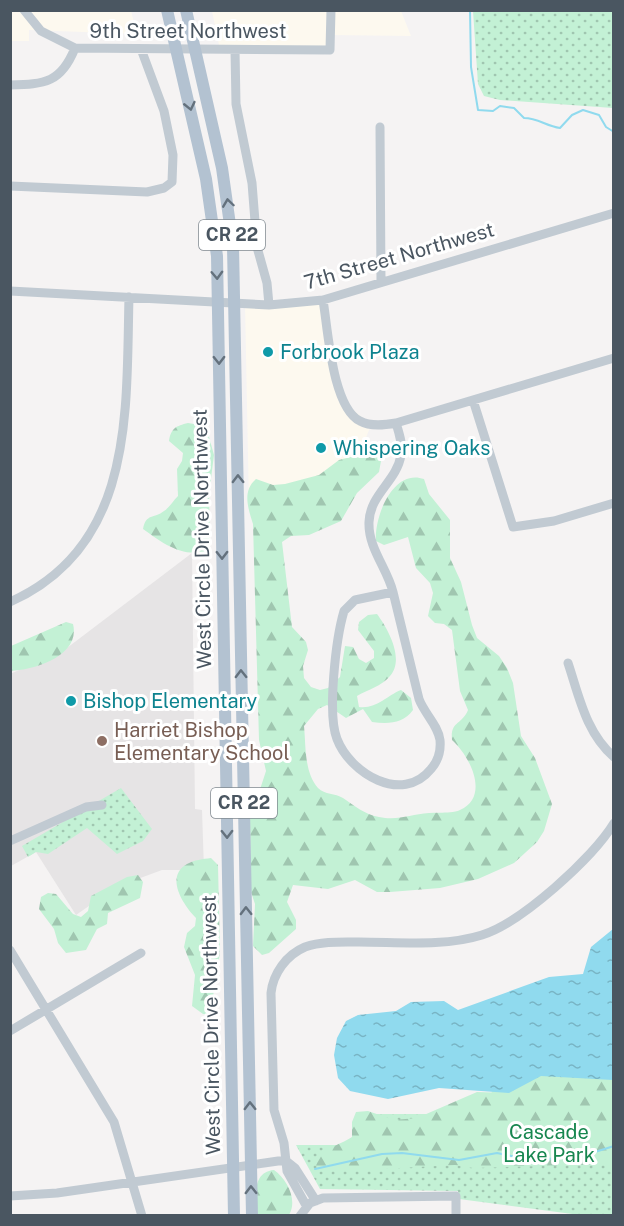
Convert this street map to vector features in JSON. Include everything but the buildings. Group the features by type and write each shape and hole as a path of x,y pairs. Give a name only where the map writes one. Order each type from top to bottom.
{"main road":[{"name":"West Circle Drive Northwest","path":"167,10 211,206 216,242 234,1215"},
{"name":"West Circle Drive Northwest","path":"186,10 227,197 233,246 252,1215"}],"street":[{"name":"9th Street Northwest","path":"24,10 41,31 75,48 176,50 330,50 331,10"},
{"path":"10,85 42,84 58,75 66,68 75,48"},
{"path":"10,186 147,192 164,188 172,182 173,155 164,111 141,49"},
{"path":"235,50 236,104 252,183 257,247 267,283 269,305"},
{"path":"380,127 381,282"},
{"name":"7th Street Northwest","path":"10,291 269,305 323,300 614,213"},
{"path":"10,602 34,589 72,557 99,520 107,502 120,460 126,420 129,297"},
{"path":"323,300 339,390 346,408 353,417 366,424 396,423 614,358"},
{"path":"473,400 513,527 554,521 614,503"},
{"path":"393,592 355,600 344,611 332,711 336,736 354,766 375,780 406,785 422,778 434,765 440,741 420,704 393,592 389,576 372,545 369,523 377,495 400,459 402,446 396,423"},
{"path":"568,663 589,725 599,742 614,757"},
{"path":"10,841 86,807 102,804"},
{"path":"307,1207 288,1175 284,1143 272,1097 271,993 278,972 290,957 306,947 323,943 452,941 488,933 523,911 582,863 598,847 614,823"},
{"path":"10,950 114,1122 134,1182 142,1215"},
{"path":"10,1031 141,953"},
{"path":"10,1196 134,1182 285,1160 295,1167 316,1200"},
{"path":"300,1215 316,1200 329,1197 456,1196 456,1215"}],"shaded area":[{"path":"11,11 131,11 137,34 29,30 29,41 11,41"},
{"path":"212,11 401,11 411,36 330,35 330,50 220,50"},
{"path":"323,300 342,400 371,425 355,465 249,507 245,304"},
{"name":"Harriet Bishop Elementary School","path":"192,553 195,809 202,810 204,870 162,870 116,887 76,915 36,852 11,866 10,674 63,651"}],"green space":[{"path":"473,11 613,11 613,108 500,100 484,96 478,84"},
{"path":"188,423 206,426 214,455 209,494 210,540 206,551 197,553 180,551 143,529 148,518 166,510 178,496 177,469 182,461 183,453 169,441 175,428"},
{"path":"370,452 378,453 381,461 379,472 357,493 341,521 309,535 291,536 282,542 292,627 306,642 308,650 303,666 304,678 311,687 320,690 328,688 340,677 345,646 353,647 359,659 366,663 374,658 374,651 358,630 359,622 368,615 377,614 390,636 396,661 387,679 357,696 359,707 376,704 401,690 411,698 413,710 405,718 384,723 372,722 363,709 346,718 327,705 318,709 304,726 306,758 313,782 324,792 340,796 369,814 386,818 460,810 469,804 474,795 476,786 470,765 452,740 453,729 468,710 460,691 452,630 444,624 435,623 428,616 433,593 430,583 416,568 408,537 384,545 376,541 382,508 395,487 413,478 424,479 429,494 450,520 450,558 461,582 472,625 477,638 499,656 507,668 513,683 521,736 535,758 552,804 544,831 537,842 514,863 478,879 440,888 390,892 377,892 355,880 328,889 293,885 287,902 296,920 296,929 269,953 262,955 253,946 255,904 251,892 250,820 266,771 259,740 253,524 248,506 249,489 256,479 273,485 285,484 319,475 339,460"},
{"path":"66,622 73,624 74,635 70,645 63,653 32,668 11,671 11,646"},
{"path":"121,788 152,829 143,841 117,854 87,828 48,854 36,852 28,857 22,846"},
{"path":"211,858 218,865 220,953 210,1015 203,1014 192,1006 195,975 184,947 187,933 195,926 196,918 178,891 177,876 187,864"},
{"path":"138,875 143,882 140,898 108,913 107,924 97,929 86,950 66,953 58,943 54,929 39,909 41,897 48,893 56,894 73,914 81,917 88,911 91,896 127,877"},
{"name":"Cascade Lake Park","path":"491,1041 613,1041 613,1215 580,1215 459,1199 458,1191 320,1189 296,1145 362,1145 362,1114 492,1114"},
{"path":"541,1076 613,1080 613,1164 473,1168 455,1165 344,1171 326,1171 316,1166 325,1151 352,1137 352,1122 356,1112 368,1111 394,1120 417,1118 477,1092 509,1093"},
{"path":"274,1170 290,1190 292,1203 289,1215 258,1215 256,1194 258,1181 267,1172"}],"water":[{"path":"613,929 613,1080 541,1076 509,1093 439,1088 388,1099 350,1091 338,1078 334,1055 337,1038 346,1021 358,1015 396,1011 411,1002 444,1001 458,1010 549,977 583,974 591,947"}],"waterway":[{"path":"470,10 471,67 478,110 493,111 500,106 514,108 524,118 560,128 572,115 583,110 599,115 606,127 614,132"},
{"path":"315,1169 382,1154 402,1153 459,1160 497,1153 530,1160 579,1157 614,1146"}],"place":[{"name":"Forbrook Plaza","path":"268,352"},
{"name":"Whispering Oaks","path":"321,448"},
{"name":"Bishop Elementary","path":"71,701"},
{"name":"Harriet Bishop Elementary School","path":"102,741"}]}
